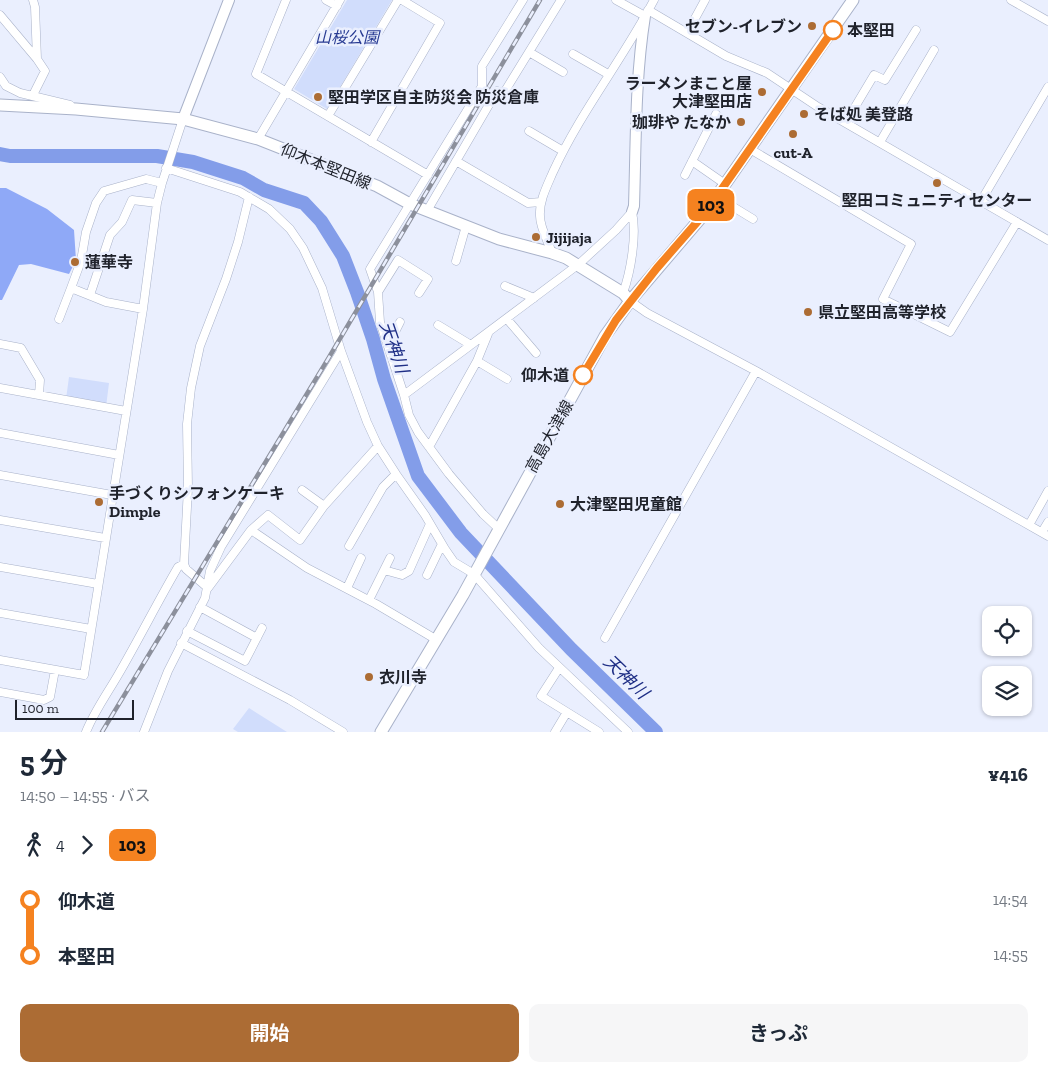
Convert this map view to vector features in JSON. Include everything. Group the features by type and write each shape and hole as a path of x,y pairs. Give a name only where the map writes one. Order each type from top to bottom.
{"main road":[{"name":"高島大津線","path":"496,532 627,297 685,237 726,184 853,0"},
{"name":"仰木本堅田線","path":"0,105 76,109 183,119 258,139 377,186 410,204 499,239 552,252 579,264 627,297"},
{"path":"381,732 476,571 496,532"}],"street":[{"path":"33,0 35,7 37,59"},
{"path":"0,660 84,675 143,309 157,203 178,131 229,0"},
{"path":"286,0 256,74 428,175"},
{"path":"258,139 338,3 326,0"},
{"path":"328,116 398,0"},
{"path":"371,142 440,23 402,0"},
{"path":"496,532 429,447 408,415 404,395 380,322 378,292 370,269 482,86 482,66 523,0"},
{"path":"427,210 497,91 502,93 505,91 562,0"},
{"path":"616,0 687,33 726,56 767,73 792,90 1048,240"},
{"path":"552,252 540,218 541,202 563,151 654,0"},
{"path":"687,33 705,0"},
{"path":"1011,0 1048,20"},
{"path":"404,395 579,264 616,230 632,212 634,206 640,45 647,13"},
{"path":"0,15 45,71 33,95"},
{"path":"846,122 874,75 885,80 916,30"},
{"path":"880,142 934,50"},
{"path":"529,52 563,72"},
{"path":"573,54 608,74"},
{"path":"0,77 6,86 20,93 66,104 76,109"},
{"path":"981,201 1048,87"},
{"path":"685,174 716,114"},
{"path":"528,131 563,151"},
{"path":"750,149 911,244 883,299 950,332 1017,222"},
{"path":"456,161 528,204 541,202"},
{"path":"692,161 726,184"},
{"path":"168,164 249,197 279,217 290,228 322,288 341,351 367,422 378,446 454,562 476,571 532,641 628,732"},
{"path":"59,319 81,261 86,232 96,203 104,191 146,179 162,183"},
{"path":"208,588 186,569 184,564 188,488 187,424 191,388 200,346 226,279 238,242 249,197"},
{"path":"716,197 753,219"},
{"path":"90,295 110,235 122,222 132,200 157,203"},
{"path":"632,212 635,224 627,297 646,313 756,371 1045,534 1048,522"},
{"path":"456,260 466,226"},
{"path":"378,292 398,260 428,279 419,293"},
{"path":"505,286 534,298"},
{"path":"71,288 106,302 143,309"},
{"path":"507,319 536,353"},
{"path":"388,346 400,322"},
{"path":"438,325 471,346"},
{"path":"429,447 478,361 489,332"},
{"path":"0,344 21,348 40,380 40,395"},
{"path":"208,588 210,571 221,547 341,351"},
{"path":"478,361 507,379"},
{"path":"605,638 756,371"},
{"path":"0,388 126,411"},
{"path":"0,433 118,455"},
{"path":"144,732 168,671 208,588 251,530 268,516 300,540 324,506 378,446"},
{"path":"349,546 383,487 396,474"},
{"path":"0,475 112,495"},
{"path":"302,490 324,506"},
{"path":"1029,525 1048,491"},
{"path":"0,520 105,538"},
{"path":"384,570 402,575 409,571 430,524"},
{"path":"251,530 307,568 369,600 436,640"},
{"path":"427,575 442,544"},
{"path":"346,588 361,558"},
{"path":"369,600 390,558"},
{"path":"86,732 91,719 118,675 155,606 178,567 184,564"},
{"path":"0,567 98,584"},
{"path":"200,607 257,638"},
{"path":"0,613 91,629"},
{"path":"187,631 245,661 262,628"},
{"path":"181,643 290,700 343,732"},
{"path":"559,668 541,696 599,732"},
{"path":"0,692 44,700 50,697 55,670"},
{"path":"555,732 567,712"}],"green space":[{"name":"山桜公園","path":"347,0 392,0 327,109 294,89"},
{"path":"69,377 109,383 106,407 66,399"},
{"path":"249,708 287,732 238,732 233,729"}],"shaded area":[{"path":"0,188 6,188 47,209 74,230 76,260 69,274 31,264 19,265 2,300 0,300"}],"waterway":[{"name":"天神川","path":"0,154 10,156 157,156 193,162 243,178 264,190 304,203 321,221 343,256 357,292 384,379 418,476 461,533 571,649 656,732"}],"railway":[{"path":"102,732 328,359 540,0"}],"bus line":[{"name":"103","path":"583,375 616,320 657,268 705,213 833,30"}],"place":[{"name":"セブン-イレブン","path":"812,26"},
{"name":"本堅田","path":"833,30"},
{"name":"ラーメンまこと屋 大津堅田店","path":"762,92"},
{"name":"堅田学区自主防災会 防災倉庫","path":"318,97"},
{"name":"そば処 美登路","path":"804,114"},
{"name":"珈琲や たなか","path":"741,122"},
{"name":"cut-A","path":"793,134"},
{"name":"堅田コミュニティセンター","path":"937,183"},
{"name":"Jijijaja","path":"536,237"},
{"name":"蓮華寺","path":"75,262"},
{"name":"県立堅田高等学校","path":"808,312"},
{"name":"仰木道","path":"583,375"},
{"name":"手づくりシフォンケーキ Dimple","path":"99,502"},
{"name":"大津堅田児童館","path":"560,504"},
{"name":"衣川寺","path":"369,677"}]}
